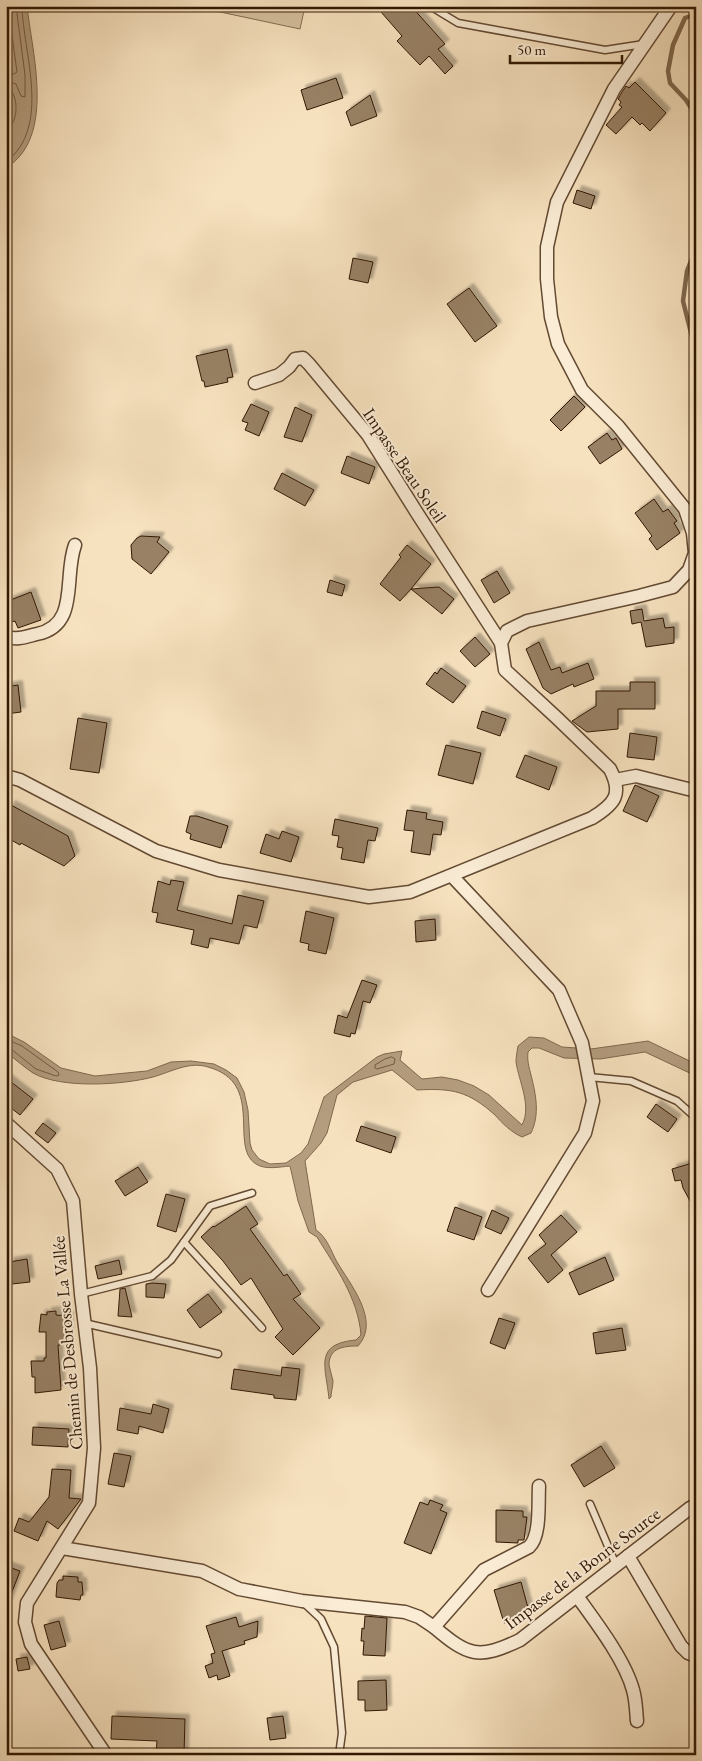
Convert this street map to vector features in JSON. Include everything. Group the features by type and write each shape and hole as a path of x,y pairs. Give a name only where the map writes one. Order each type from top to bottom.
{"street":[{"path":"6,776 28,784 156,851 219,870 369,897 410,892 592,818 606,809 615,798 617,789 610,769 505,670 501,643 506,632 527,621 674,587 689,570 695,553 693,533 685,509 618,426 582,390 558,344 551,317 547,279 547,248 557,202 614,89 671,6"},
{"name":"Impasse Beau Soleil","path":"255,383 279,375 295,359 303,358 309,364 368,435 501,643"},
{"path":"6,637 16,640 46,632 57,625 65,611 71,556 75,545"},
{"path":"615,780 636,776 696,791"},
{"path":"452,876 560,990 582,1043 594,1101 585,1133 488,1290"},
{"name":"Chemin de Desbrosse La Vallée","path":"6,1123 57,1169 73,1201 90,1368 93,1457 89,1502 27,1603 25,1622 31,1644 106,1755"},
{"path":"434,1627 484,1570 529,1547 534,1542 537,1532 539,1486"},
{"name":"Impasse de la Bonne Source","path":"62,1548 202,1570 240,1589 302,1601 405,1612 419,1616 453,1643 481,1653 493,1652 520,1640 696,1505"},
{"path":"628,1556 681,1646 688,1653 696,1656"},
{"path":"577,1596 600,1628 627,1673 636,1701 636,1721"}],"lane":[{"path":"430,6 458,23 605,50 644,44"},
{"path":"589,1077 630,1081 677,1101 696,1118"},
{"path":"81,1294 152,1276 171,1260 210,1206 252,1193"},
{"path":"184,1242 262,1328"},
{"path":"84,1322 218,1354"},
{"path":"590,1504 616,1565"},
{"path":"302,1601 321,1619 334,1647 342,1734 339,1755"}],"shaded area":[{"path":"192,6 305,6 300,29"}],"water":[{"path":"6,6 27,6 36,70 37,93 36,116 31,136 21,154 6,168 6,127 10,119 11,108 6,82"},
{"path":"6,1033 24,1042 61,1068 95,1076 147,1071 171,1062 191,1061 214,1064 237,1078 244,1092 248,1110 252,1150 259,1159 270,1164 286,1163 301,1153 308,1144 324,1097 377,1057 384,1054 402,1051 400,1060 422,1079 442,1077 474,1086 489,1095 522,1125 526,1110 516,1058 518,1046 529,1037 544,1038 562,1047 591,1049 648,1041 696,1064 696,1076 645,1052 600,1059 564,1058 539,1048 532,1048 528,1052 528,1058 536,1097 536,1119 531,1133 522,1137 507,1128 495,1115 468,1096 450,1091 417,1090 392,1070 353,1082 337,1095 327,1133 305,1161 316,1230 326,1240 361,1303 366,1325 364,1336 358,1346 343,1347 332,1354 329,1365 333,1383 329,1399 325,1359 333,1346 342,1342 356,1340 361,1335 356,1308 345,1284 317,1237 309,1232 298,1201 290,1166 272,1168 260,1166 248,1155 245,1144 241,1100 236,1086 226,1075 208,1067 194,1065 153,1077 126,1082 92,1084 59,1082 33,1073 6,1052"}],"building":[{"path":"388,6 411,6 445,44 438,49 453,66 445,74 429,56 420,65 397,41 402,36 381,12"},
{"path":"336,78 343,98 307,110 301,90"},
{"path":"635,82 666,113 650,131 632,117 616,134 606,125 622,107 619,105 621,102 618,99 626,86 629,88"},
{"path":"370,95 377,116 351,126 346,112"},
{"path":"577,190 595,196 591,209 573,203"},
{"path":"353,258 373,262 368,283 349,279"},
{"path":"469,288 497,326 475,342 447,304"},
{"path":"227,349 233,377 227,378 228,382 205,387 196,356"},
{"path":"574,396 585,407 561,431 550,420"},
{"path":"251,404 269,412 259,436 245,430 248,423 242,421"},
{"path":"295,407 312,415 302,442 284,437"},
{"path":"607,433 612,440 616,438 622,449 600,464 588,447"},
{"path":"347,456 375,467 369,484 341,473"},
{"path":"282,473 314,490 305,506 274,489"},
{"path":"654,499 663,512 668,509 677,521 674,523 680,533 657,550 649,539 652,536 635,513"},
{"path":"141,536 160,537 157,542 169,552 151,574 132,559 131,545"},
{"path":"407,545 431,564 400,601 380,584 401,557 399,555"},
{"path":"497,571 510,593 494,603 481,580"},
{"path":"330,580 345,585 342,596 327,592"},
{"path":"439,587 454,599 442,614 411,589"},
{"path":"31,592 41,620 18,628 15,621 12,622 7,609 10,608 8,601"},
{"path":"642,609 644,621 663,618 665,628 674,627 674,643 646,647 641,622 632,624 630,611"},
{"path":"475,637 490,654 475,667 460,651"},
{"path":"539,642 551,670 560,667 562,673 588,663 594,679 574,687 573,684 551,694 543,688 526,649"},
{"path":"441,668 466,686 453,703 426,684 435,672 437,674"},
{"path":"630,682 655,682 655,709 618,709 618,729 587,732 572,721 596,706 596,691 630,691"},
{"path":"18,685 21,712 6,714 6,687"},
{"path":"482,711 506,719 500,736 477,728"},
{"path":"78,718 107,723 99,773 70,769"},
{"path":"630,733 657,737 654,760 627,757"},
{"path":"446,745 481,753 473,784 438,775"},
{"path":"525,755 557,767 549,790 516,777"},
{"path":"635,785 659,796 647,822 623,811"},
{"path":"11,805 68,836 75,856 64,866 6,837 6,814"},
{"path":"407,810 427,813 426,819 443,822 441,835 433,834 430,855 411,852 414,831 404,830"},
{"path":"190,816 197,816 228,826 221,848 190,839 191,834 186,832"},
{"path":"335,819 378,828 375,841 368,840 364,863 341,859 343,848 337,847 339,836 332,835"},
{"path":"282,831 299,837 291,862 260,853 266,834 279,839"},
{"path":"171,880 184,882 177,910 232,924 238,895 264,901 257,928 244,925 239,944 210,938 208,948 191,944 194,930 156,922 158,913 152,912 158,881 170,885"},
{"path":"306,911 334,918 326,954 308,950 309,944 300,942"},
{"path":"435,919 436,940 416,942 415,921"},
{"path":"362,980 377,985 370,1003 363,1001 355,1034 351,1033 350,1037 334,1033 338,1015 347,1018"},
{"path":"6,1078 33,1099 20,1115 6,1104"},
{"path":"656,1104 677,1119 668,1132 647,1117"},
{"path":"43,1123 56,1133 48,1143 35,1133"},
{"path":"361,1126 396,1137 391,1153 356,1141"},
{"path":"696,1162 696,1212 683,1188 681,1180 675,1181 672,1169"},
{"path":"138,1167 148,1182 125,1196 115,1181"},
{"path":"166,1194 185,1199 176,1232 157,1226"},
{"path":"246,1206 258,1224 250,1229 284,1276 287,1274 301,1294 293,1299 320,1328 293,1355 275,1337 283,1329 251,1278 241,1285 223,1261 201,1237 213,1226"},
{"path":"455,1207 482,1217 474,1240 447,1231"},
{"path":"492,1210 509,1218 501,1234 485,1227"},
{"path":"561,1215 577,1232 551,1255 563,1270 548,1283 528,1258 546,1244 539,1235"},
{"path":"605,1257 614,1280 579,1295 569,1273"},
{"path":"27,1259 30,1282 12,1284 9,1262"},
{"path":"119,1260 122,1274 98,1279 95,1266"},
{"path":"146,1284 166,1284 164,1298 146,1297"},
{"path":"125,1288 132,1317 118,1316 120,1289"},
{"path":"208,1294 222,1312 200,1328 187,1310"},
{"path":"56,1311 56,1315 69,1316 68,1340 62,1340 62,1345 58,1345 61,1390 35,1393 35,1377 32,1377 31,1361 44,1361 44,1358 46,1358 46,1332 39,1332 41,1314 47,1315 47,1312"},
{"path":"499,1318 515,1323 505,1349 490,1343"},
{"path":"622,1328 626,1350 596,1354 593,1333"},
{"path":"282,1367 300,1369 296,1400 274,1398 274,1395 231,1389 234,1369 281,1376"},
{"path":"153,1404 169,1409 163,1433 139,1426 138,1434 117,1430 120,1408 151,1414"},
{"path":"33,1427 69,1429 68,1447 32,1445"},
{"path":"601,1446 615,1468 584,1487 571,1465"},
{"path":"114,1453 131,1456 124,1487 108,1484"},
{"path":"52,1469 71,1470 69,1498 81,1499 58,1529 47,1521 38,1541 14,1531 19,1518 29,1522 49,1497"},
{"path":"430,1500 443,1505 440,1510 447,1513 431,1554 404,1543 420,1502 428,1505"},
{"path":"496,1510 523,1511 523,1517 527,1517 524,1540 518,1540 518,1543 496,1542"},
{"path":"6,1566 20,1571 7,1605 6,1605"},
{"path":"63,1576 78,1577 78,1582 82,1582 83,1595 81,1595 80,1600 56,1597 57,1583 59,1580 63,1580"},
{"path":"521,1582 530,1615 504,1623 494,1590"},
{"path":"365,1616 387,1618 385,1656 363,1655 364,1641 361,1641"},
{"path":"236,1617 239,1627 258,1621 257,1637 244,1641 245,1644 222,1651 230,1676 218,1680 217,1675 209,1678 205,1666 213,1663 211,1654 215,1653 206,1626"},
{"path":"59,1621 66,1646 51,1650 44,1625"},
{"path":"27,1657 30,1669 18,1671 16,1659"},
{"path":"386,1680 387,1710 365,1711 365,1700 358,1700 358,1681"},
{"path":"112,1716 185,1719 184,1755 156,1754 157,1741 111,1739"},
{"path":"283,1716 286,1738 270,1740 267,1718"}],"waterway":[{"path":"696,14 685,18 673,45 668,71 670,83 686,100 696,116"},
{"path":"696,248 687,271 683,301 696,347"}]}
